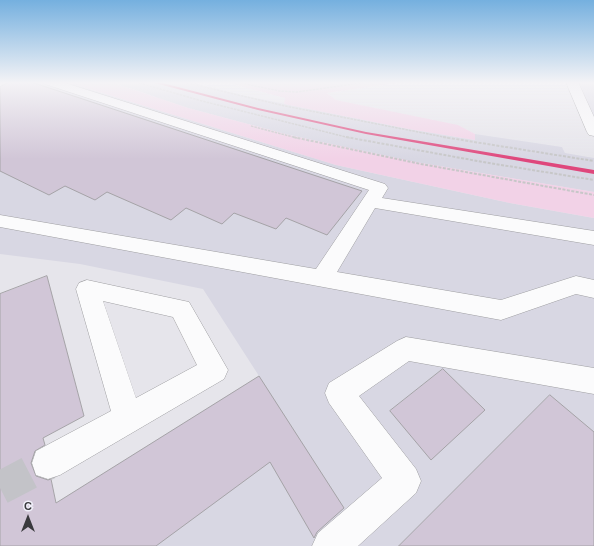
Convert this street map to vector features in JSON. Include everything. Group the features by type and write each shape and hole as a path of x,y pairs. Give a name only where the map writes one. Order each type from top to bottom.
{"street":[{"path":"128,107 379,188 322,278"},
{"path":"583,107 594,132"},
{"path":"370,202 594,238"},
{"path":"0,221 501,310 576,286 594,289"},
{"path":"48,462 128,418 214,370 182,309 87,290 128,418"},
{"path":"331,546 404,481 339,394 406,349 594,381"}],"path":[{"path":"228,107 351,138 594,180"},
{"path":"292,107 402,130 594,161"},
{"path":"251,126 288,136 413,163 594,194"}],"shaded area":[{"path":"0,107 150,107 336,165 510,203 594,218 594,546 0,546 56,503 259,376 203,289 80,264 0,254"},
{"path":"150,107 186,107 289,135 415,162 594,192 594,218 510,203 336,165"},
{"path":"186,107 303,107 409,129 475,140 475,134 562,147 565,153 594,158 594,192 415,162 289,135"},
{"path":"301,107 373,107 458,125 475,134 475,140 409,129"},
{"path":"589,107 594,107 594,117"}],"building":[{"path":"0,107 108,107 362,191 327,235 286,218 276,229 234,213 222,224 186,208 171,220 107,192 95,200 65,186 49,195 0,171"},
{"path":"47,276 84,416 43,438 45,445 35,451 31,463 36,476 48,480 51,479 56,503 259,376 344,508 317,532 314,538 270,462 156,546 0,546 0,294"},
{"path":"443,369 485,410 431,460 390,411"},
{"path":"550,395 594,432 594,546 399,546"}],"tunnel":[{"path":"0,488 48,463"}],"transit line":[{"path":"252,107 366,133 594,172"}]}
